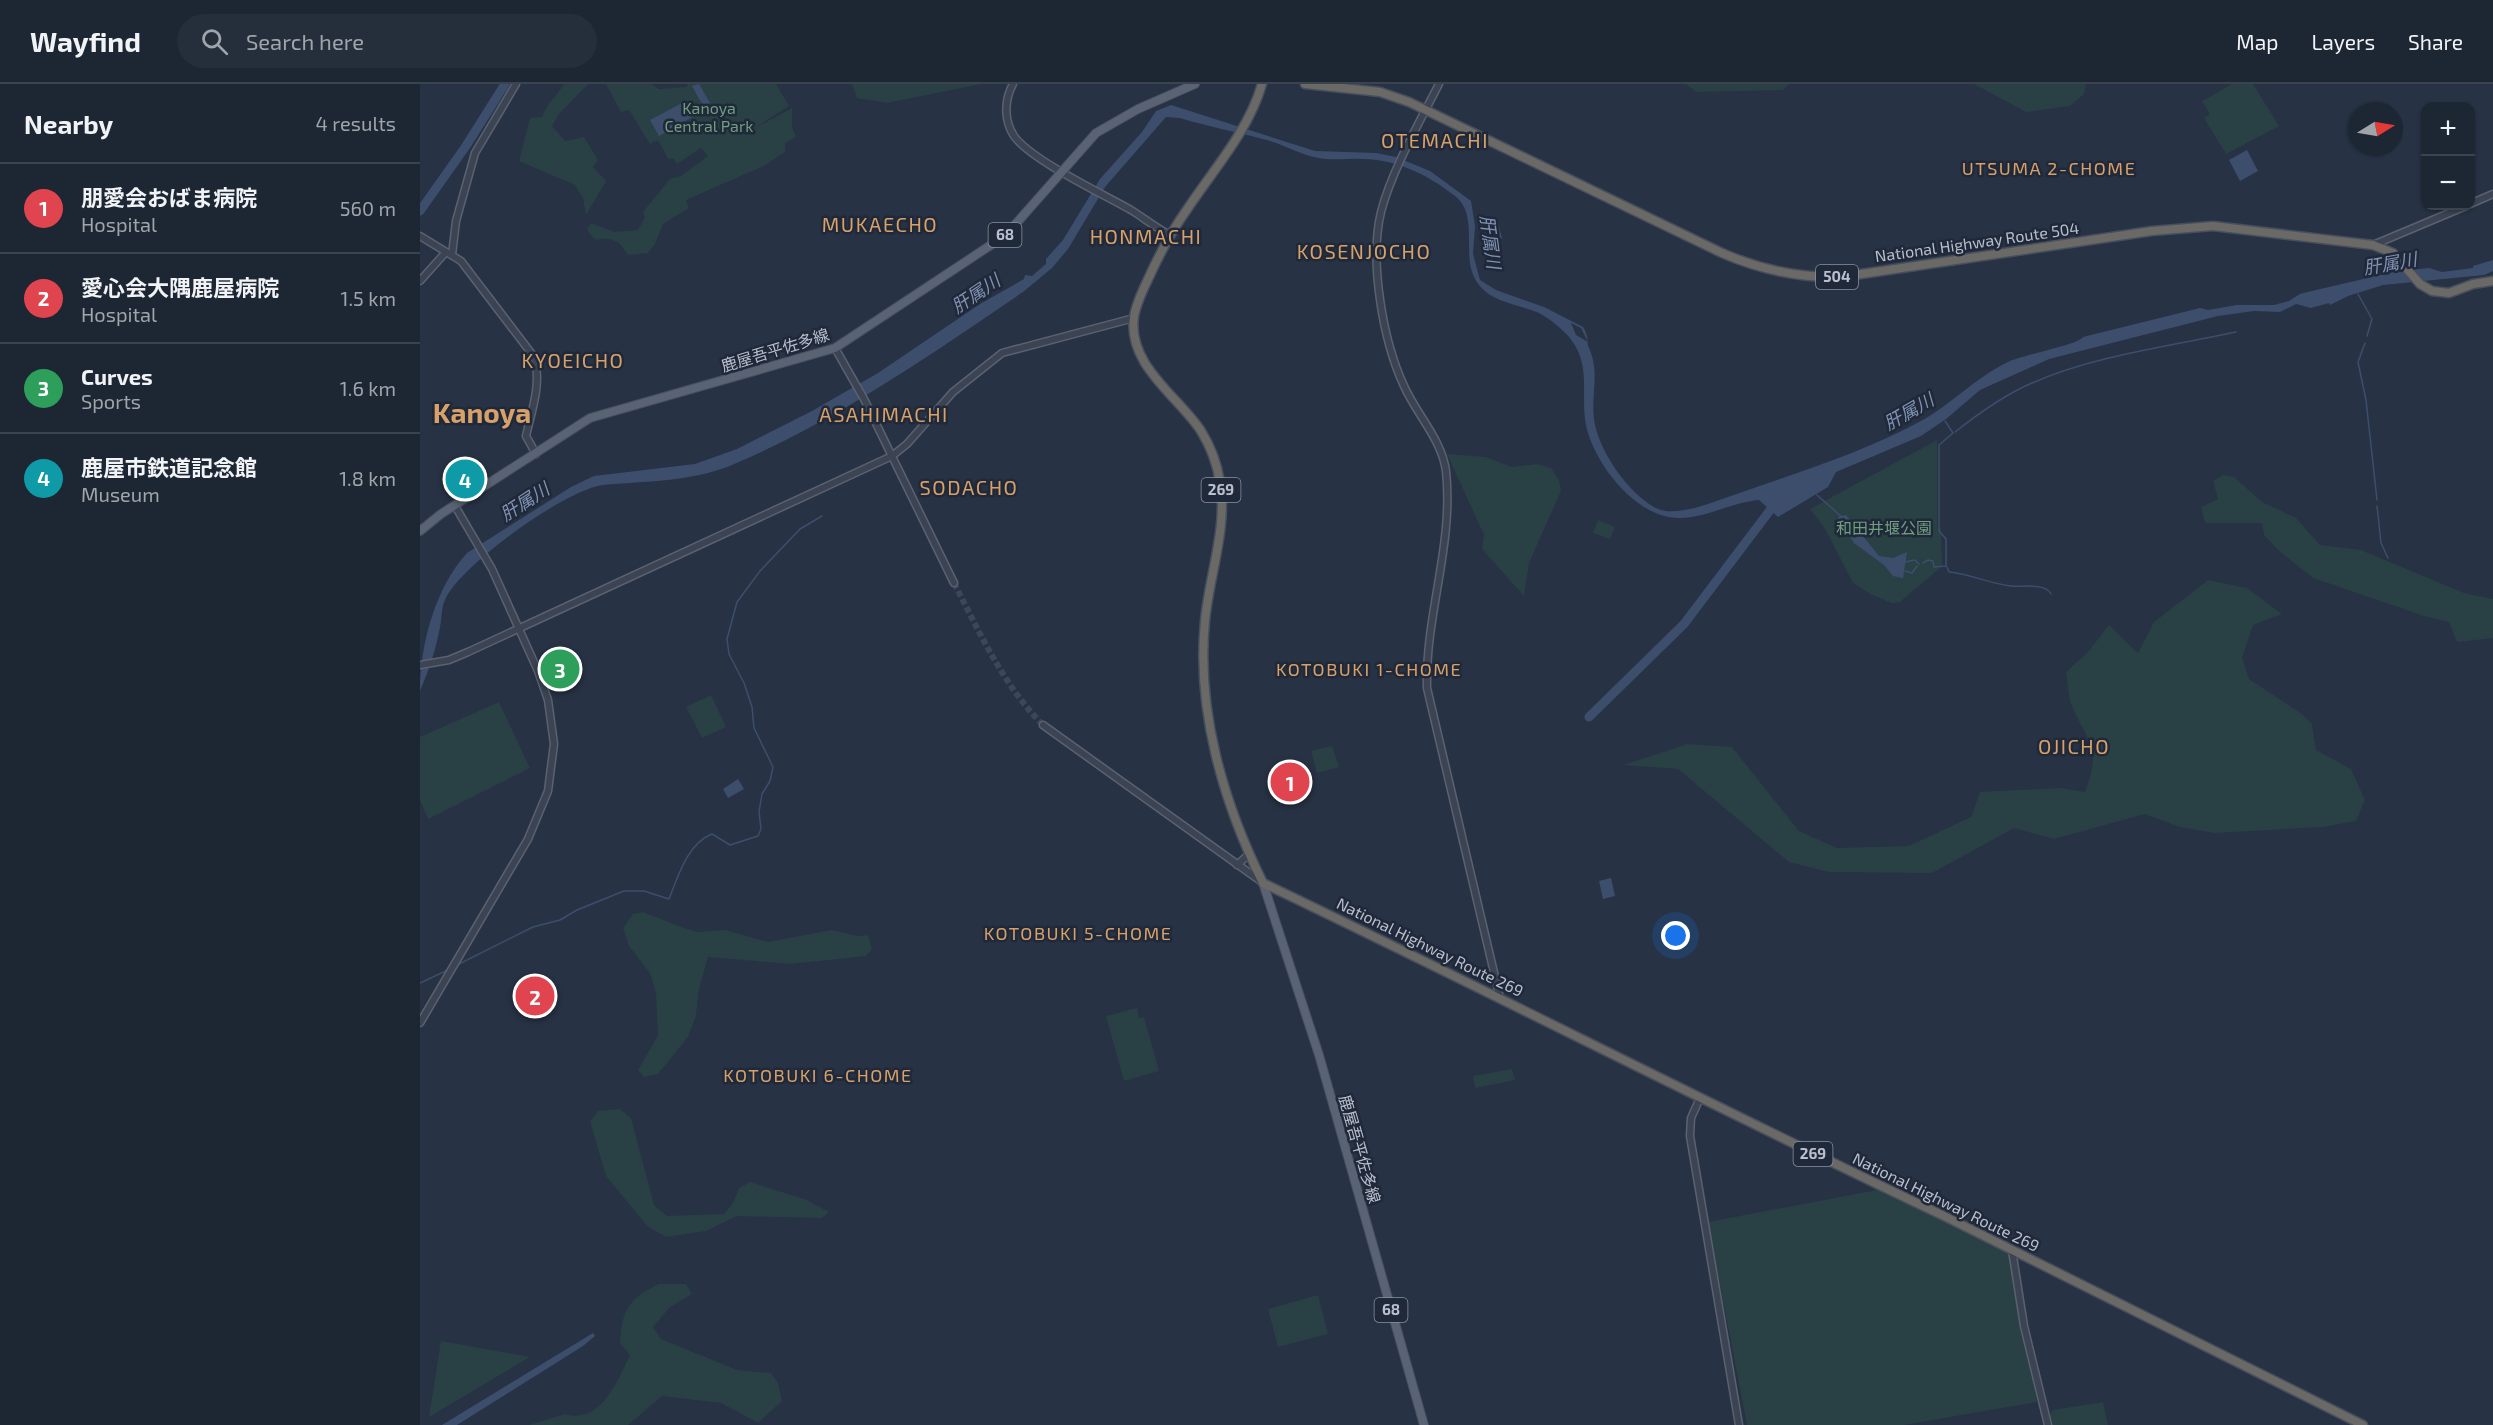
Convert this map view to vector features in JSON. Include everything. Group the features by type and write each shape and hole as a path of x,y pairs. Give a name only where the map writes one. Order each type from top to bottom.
{"highway":[{"name":"269","path":"1262,84 1235,139 1170,235 1142,292 1134,318 1141,353 1151,374 1200,430 1216,463 1222,507 1205,623 1206,692 1224,788 1249,854 1263,883"},
{"name":"National Highway Route 504","path":"1305,84 1380,92 1426,111 1722,253 1767,270 1792,275 1841,277 2152,231 2212,226 2373,245 2388,250 2402,260 2420,284 2432,291 2449,293 2473,284 2493,281"},
{"name":"National Highway Route 269","path":"1263,883 2012,1250 2363,1425"}],"main road":[{"name":"鹿屋吾平佐多線","path":"420,531 430,521 590,418 835,348 1006,235 1081,147 1108,125 1195,84"},
{"name":"鹿屋吾平佐多線","path":"1263,883 1288,954 1325,1075 1424,1425"}],"street":[{"path":"452,255 456,221 475,153 516,84"},
{"path":"1013,84 1007,98 1006,111 1013,135 1020,144 1061,171 1170,235"},
{"path":"1439,84 1398,169 1381,212 1378,235 1386,336 1404,386 1440,450 1447,478 1448,523 1427,660 1427,688 1500,998"},
{"path":"2475,202 2493,194"},
{"path":"2373,245 2456,210"},
{"path":"420,236 445,253 452,255 467,268 535,358 538,372 537,400 526,436 536,454"},
{"path":"420,281 445,253"},
{"path":"420,665 449,660 892,456 907,444 953,392 1002,352 1134,318"},
{"path":"835,348 864,399 954,583"},
{"path":"420,1023 528,839 542,808 551,776 554,744 548,700 487,561 455,506"},
{"path":"1043,725 1263,883"},
{"path":"1237,865 1249,854"},
{"path":"1700,1098 1691,1118 1690,1136 1739,1425"},
{"path":"2012,1250 2026,1336 2048,1425"}],"green space":[{"path":"564,84 588,84 559,114 552,126 565,141 584,137 598,160 593,167 606,181 586,215 583,198 575,185 519,161 530,118 542,117"},
{"name":"Kanoya Central Park","path":"606,84 651,84 659,89 686,87 688,84 776,84 789,106 753,129 792,108 792,127 796,137 785,143 785,152 764,166 686,200 689,208 663,224 655,244 648,253 628,255 617,242 610,239 593,238 587,229 591,223 614,232 638,230 645,217 643,212 670,179 681,176 708,156 701,148 677,164 673,158 668,159 658,140 650,144 629,110 621,112"},
{"path":"852,84 981,84 887,103 857,98"},
{"path":"1686,84 1789,84 1783,90 1696,92"},
{"path":"1974,84 2086,84 2084,94 2070,106 2026,112"},
{"path":"2232,84 2253,84 2279,126 2226,154 2204,118 2210,114 2202,101"},
{"name":"和田井堰公園","path":"1937,440 1937,529 1941,529 1942,566 1900,602 1892,603 1870,594 1853,583 1824,527 1810,509"},
{"path":"1447,454 1486,457 1512,467 1537,464 1551,468 1559,480 1561,491 1529,563 1524,596 1482,549 1484,535"},
{"path":"2223,475 2234,477 2262,502 2296,518 2320,545 2361,550 2464,593 2493,599 2493,638 2457,642 2449,622 2424,616 2313,578 2279,551 2264,535 2262,523 2205,523 2201,507 2218,499 2213,481"},
{"path":"1598,520 1615,527 1610,539 1593,533"},
{"path":"2208,580 2247,588 2282,614 2253,625 2242,658 2249,679 2302,714 2312,724 2316,750 2351,769 2365,800 2356,821 2323,827 2215,833 2180,827 2145,814 2054,839 2014,828 1932,873 1829,872 1789,862 1678,769 1623,765 1688,744 1732,747 1799,831 1837,848 1909,846 1971,817 1980,792 2060,788 2085,792 2092,766 2092,748 2071,705 2066,672 2087,653 2109,625 2138,653 2154,622"},
{"path":"711,695 726,727 702,738 686,707"},
{"path":"499,702 530,768 428,819 420,800 420,737"},
{"path":"1332,746 1339,767 1317,773 1311,751"},
{"path":"643,912 698,932 725,930 768,942 831,930 858,936 868,935 872,949 866,956 790,964 708,957 698,993 696,1016 688,1037 658,1074 644,1077 638,1070 658,1035 656,993 650,973 629,946 623,928 633,914"},
{"path":"1137,1008 1139,1018 1144,1017 1159,1071 1124,1081 1106,1016"},
{"path":"1512,1069 1515,1080 1475,1088 1473,1076"},
{"path":"620,1109 631,1118 654,1205 667,1216 724,1214 733,1203 739,1188 750,1182 807,1200 829,1212 822,1218 737,1216 706,1231 666,1237 648,1227 606,1176 590,1121 598,1111"},
{"path":"1877,1190 2010,1252 2037,1402 1904,1425 1747,1425 1708,1222"},
{"path":"659,1284 686,1284 692,1294 670,1307 653,1327 661,1339 737,1370 771,1373 778,1383 782,1401 758,1423 721,1403 662,1396 628,1425 529,1425 565,1414 578,1416 589,1413 606,1398 630,1355 620,1343 625,1314 634,1300"},
{"path":"1318,1295 1328,1334 1278,1347 1268,1309"},
{"path":"441,1341 530,1357 429,1417"},
{"path":"2103,1402 2108,1425 2052,1425 2050,1414 2053,1410"}],"water":[{"path":"699,84 710,103 703,106 692,86"},
{"path":"686,101 694,116 659,136 650,120"},
{"path":"1171,105 1315,151 1376,153 1396,157 1430,171 1471,201 1475,226 1473,254 1480,280 1496,290 1544,307 1583,327 1588,341 1581,328 1571,323 1576,335 1588,342 1592,357 1595,374 1594,419 1602,445 1626,483 1647,503 1664,511 1683,510 1708,504 1870,446 1921,421 1996,368 2025,356 2072,343 2083,337 2200,308 2208,310 2237,305 2274,305 2289,301 2300,294 2398,271 2429,268 2442,272 2473,268 2473,266 2493,260 2493,271 2484,275 2383,285 2348,296 2330,305 2329,303 2311,308 2296,304 2280,312 2254,311 2218,316 2049,359 1980,390 1946,419 1921,436 1836,472 1828,487 1778,517 1759,500 1680,518 1664,516 1648,509 1633,499 1608,472 1598,456 1586,425 1583,370 1577,349 1570,338 1547,318 1494,297 1480,286 1471,267 1466,213 1455,196 1423,175 1389,162 1319,158 1267,140 1180,118 1166,117 1105,187 1068,249 1052,268 1023,292 882,386 771,448 717,471 684,478 603,485 586,490 540,514 491,550 454,586 445,600 434,651 420,691 426,636 438,600 446,583 467,553 571,487 594,476 695,464 737,449 812,411 878,373 980,304 1024,279 1025,275 1032,276 1046,264 1046,259 1063,240 1100,179 1142,132 1156,111"},
{"path":"2247,150 2258,171 2240,181 2229,160"},
{"path":"1497,220 1502,238 1491,241 1486,223"},
{"path":"1846,515 1879,556 1893,558 1907,552 1903,578 1893,576 1884,565 1854,543 1838,517"},
{"path":"738,779 744,789 728,798 723,789"},
{"path":"1611,878 1615,896 1603,899 1599,881"},
{"path":"593,1333 595,1336 583,1346 457,1425 442,1425"}],"waterway":[{"path":"420,211 466,146 505,84"},
{"path":"2358,294 2372,319 2367,336"},
{"path":"1955,432 2002,399 2056,374 2106,359 2236,332"},
{"path":"2365,343 2358,362 2366,400 2377,500"},
{"path":"1923,563 1928,560 1933,561 1934,567 1946,566 1946,539 1939,531 1939,445 1953,433 1945,421"},
{"path":"1817,495 1843,518"},
{"path":"1589,717 1684,624 1777,501"},
{"path":"2377,506 2381,543 2388,558"},
{"path":"457,965 533,927 560,920 577,910 624,891 644,891 669,899 690,852 704,838 712,834 730,845 758,836 761,829 759,812 762,794 770,781 773,767 754,728 752,707 744,683 729,654 727,639 737,602 760,571 800,529 822,516"},
{"path":"1905,562 1915,560 1919,564"},
{"path":"1905,571 1912,573 1917,566"},
{"path":"1947,567 1949,572 2003,585 2044,588 2051,594"},
{"path":"420,983 450,969"}],"tunnel":[{"path":"954,583 1004,676 1043,725"}],"place":[{"name":"鹿屋市鉄道記念館","path":"465,479"},
{"name":"Curves","path":"560,669"},
{"name":"朋愛会おばま病院","path":"1290,782"},
{"name":"愛心会大隅鹿屋病院","path":"535,996"}],"district":[{"name":"OTEMACHI","path":"1435,141"},
{"name":"UTSUMA 2-CHOME","path":"2049,169"},
{"name":"MUKAECHO","path":"880,225"},
{"name":"HONMACHI","path":"1146,237"},
{"name":"KOSENJOCHO","path":"1364,252"},
{"name":"KYOEICHO","path":"573,361"},
{"name":"Kanoya","path":"482,413"},
{"name":"ASAHIMACHI","path":"884,415"},
{"name":"SODACHO","path":"969,488"},
{"name":"KOTOBUKI 1-CHOME","path":"1369,670"},
{"name":"OJICHO","path":"2074,747"},
{"name":"KOTOBUKI 5-CHOME","path":"1078,934"},
{"name":"KOTOBUKI 6-CHOME","path":"818,1076"}],"water label":[{"name":"肝属川","path":"1490,242"},
{"name":"肝属川","path":"2390,264"},
{"name":"肝属川","path":"976,294"},
{"name":"肝属川","path":"1909,412"},
{"name":"肝属川","path":"525,502"}]}
